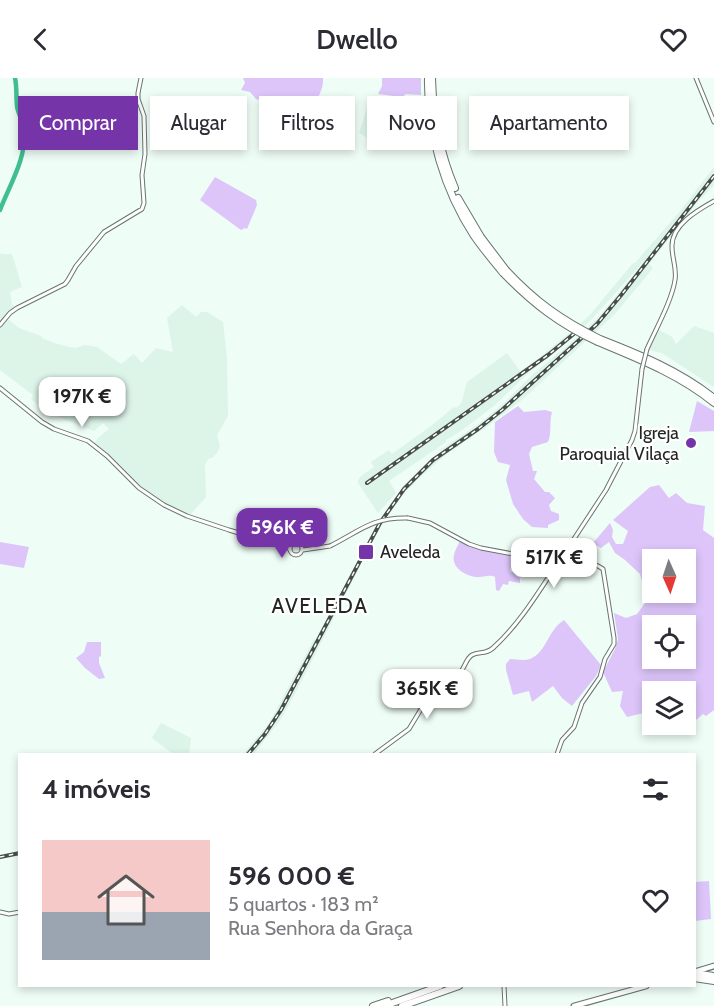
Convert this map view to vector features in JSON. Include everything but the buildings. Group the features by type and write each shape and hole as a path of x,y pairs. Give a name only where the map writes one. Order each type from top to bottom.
{"highway":[{"path":"429,79 438,136 459,201 504,271 566,320 599,340 677,377 714,403"},
{"path":"599,340 676,372 697,384 714,398"},
{"path":"696,976 711,976"},
{"path":"696,976 714,981"},
{"path":"394,1006 418,998 438,987"},
{"path":"384,1006 455,987"},
{"path":"373,1006 416,992 424,995"},
{"path":"402,1006 424,995"},
{"path":"410,1006 421,1002 424,995"}],"main road":[{"path":"696,976 714,966"},
{"path":"574,1006 642,987"}],"street":[{"path":"0,325 17,308 65,284 76,266 104,232 142,209 145,154 144,116 138,99 141,78"},
{"path":"696,78 714,122"},
{"path":"303,549 330,546 370,523 408,518 430,523 481,548 540,559 563,555 571,550 576,537 606,490 635,431 642,369 647,349 675,280 671,247 674,236 688,218 714,201"},
{"path":"0,388 42,422 54,429 88,441 107,456 139,488 171,509 249,536 271,538 285,544 297,543 303,549"},
{"path":"285,544 292,554 300,554 303,549"},
{"path":"290,550 292,544"},
{"path":"557,753 560,743 574,728 582,703 600,677 605,659 614,644 603,569 571,550"},
{"path":"376,753 409,729 435,686 441,681 456,676 466,666 472,654 491,650 526,610 563,555"},
{"path":"0,912 9,914 18,912"},
{"path":"504,987 505,1006"}],"shaded area":[{"path":"243,78 323,78 323,85 318,96 259,96 259,100 250,92 241,90 245,83"},
{"path":"382,78 421,78 421,95 378,94 382,86"},
{"path":"367,108 367,138 359,133"},
{"path":"714,167 714,185 696,204 649,264 653,268 615,314 523,399 447,454 405,492 376,535 281,719 255,753 244,753 267,726 314,639 318,637 347,585 385,512 403,488 441,452 440,450 502,405 532,375 584,332 648,257 590,321 495,405 389,481 396,493 378,513 358,483 361,476 374,467 371,462 389,450 392,454 461,404 467,382 507,353 520,371 539,358 589,316 681,210"},
{"path":"215,177 256,200 257,205 247,229 241,230 200,200"},
{"path":"0,253 12,254 22,287 10,292 12,304 17,309 8,319 19,328 54,343 76,348 85,345 97,347 121,364 134,354 142,363 156,348 173,352 167,318 182,305 196,317 201,312 207,312 223,322 227,358 228,416 217,435 220,446 217,453 208,459 205,465 206,497 190,515 170,507 151,495 94,444 109,429 103,423 94,431 45,410 31,399 33,395 0,370"},
{"path":"694,326 714,333 714,387 662,353 649,350 659,330 672,337 676,344"},
{"path":"697,401 714,411 714,431 689,432"},
{"path":"518,406 524,412 545,410 552,412 548,442 532,447 529,454 533,471 537,471 534,479 545,492 549,492 555,498 549,505 551,511 559,514 559,520 548,525 548,528 532,527 523,519 513,504 506,480 510,465 498,462 494,452 495,422"},
{"path":"659,485 669,498 676,493 687,503 705,506 703,530 714,538 714,710 706,716 703,714 696,720 696,681 642,681 642,713 627,717 620,706 623,691 612,692 603,672 618,639 614,613 626,618 637,614 645,603 696,603 696,549 642,549 642,582 640,574 615,553 609,542 601,548 593,543 610,523 613,530 612,537 616,544 623,544 628,531 613,520 650,487"},
{"path":"460,541 475,547 513,555 510,571 520,578 520,583 509,581 508,585 503,584 499,591 496,590 495,577 476,577 463,573 457,567 454,559"},
{"path":"0,542 29,547 24,568 0,564"},
{"path":"564,620 601,665 596,676 572,706 553,686 532,702 529,691 513,695 506,664 510,659 528,660 536,656"},
{"path":"87,642 101,642 99,663 105,678 99,679 76,658 84,652"},
{"path":"161,723 191,738 189,753 172,753 152,738"},
{"path":"709,881 711,919 696,921 696,882"}],"waterway":[{"path":"0,210 17,171 23,150 23,126 18,112 15,78"}],"railway":[{"path":"249,753 281,710 380,523 404,489 433,460 502,410 597,324 714,176"},
{"path":"367,483 548,355 581,328"},
{"path":"0,857 18,853"}],"place":[{"name":"Igreja Paroquial Vilaça","path":"691,443"},
{"name":"Aveleda","path":"366,552"}],"district":[{"name":"AVELEDA","path":"320,605"}]}
